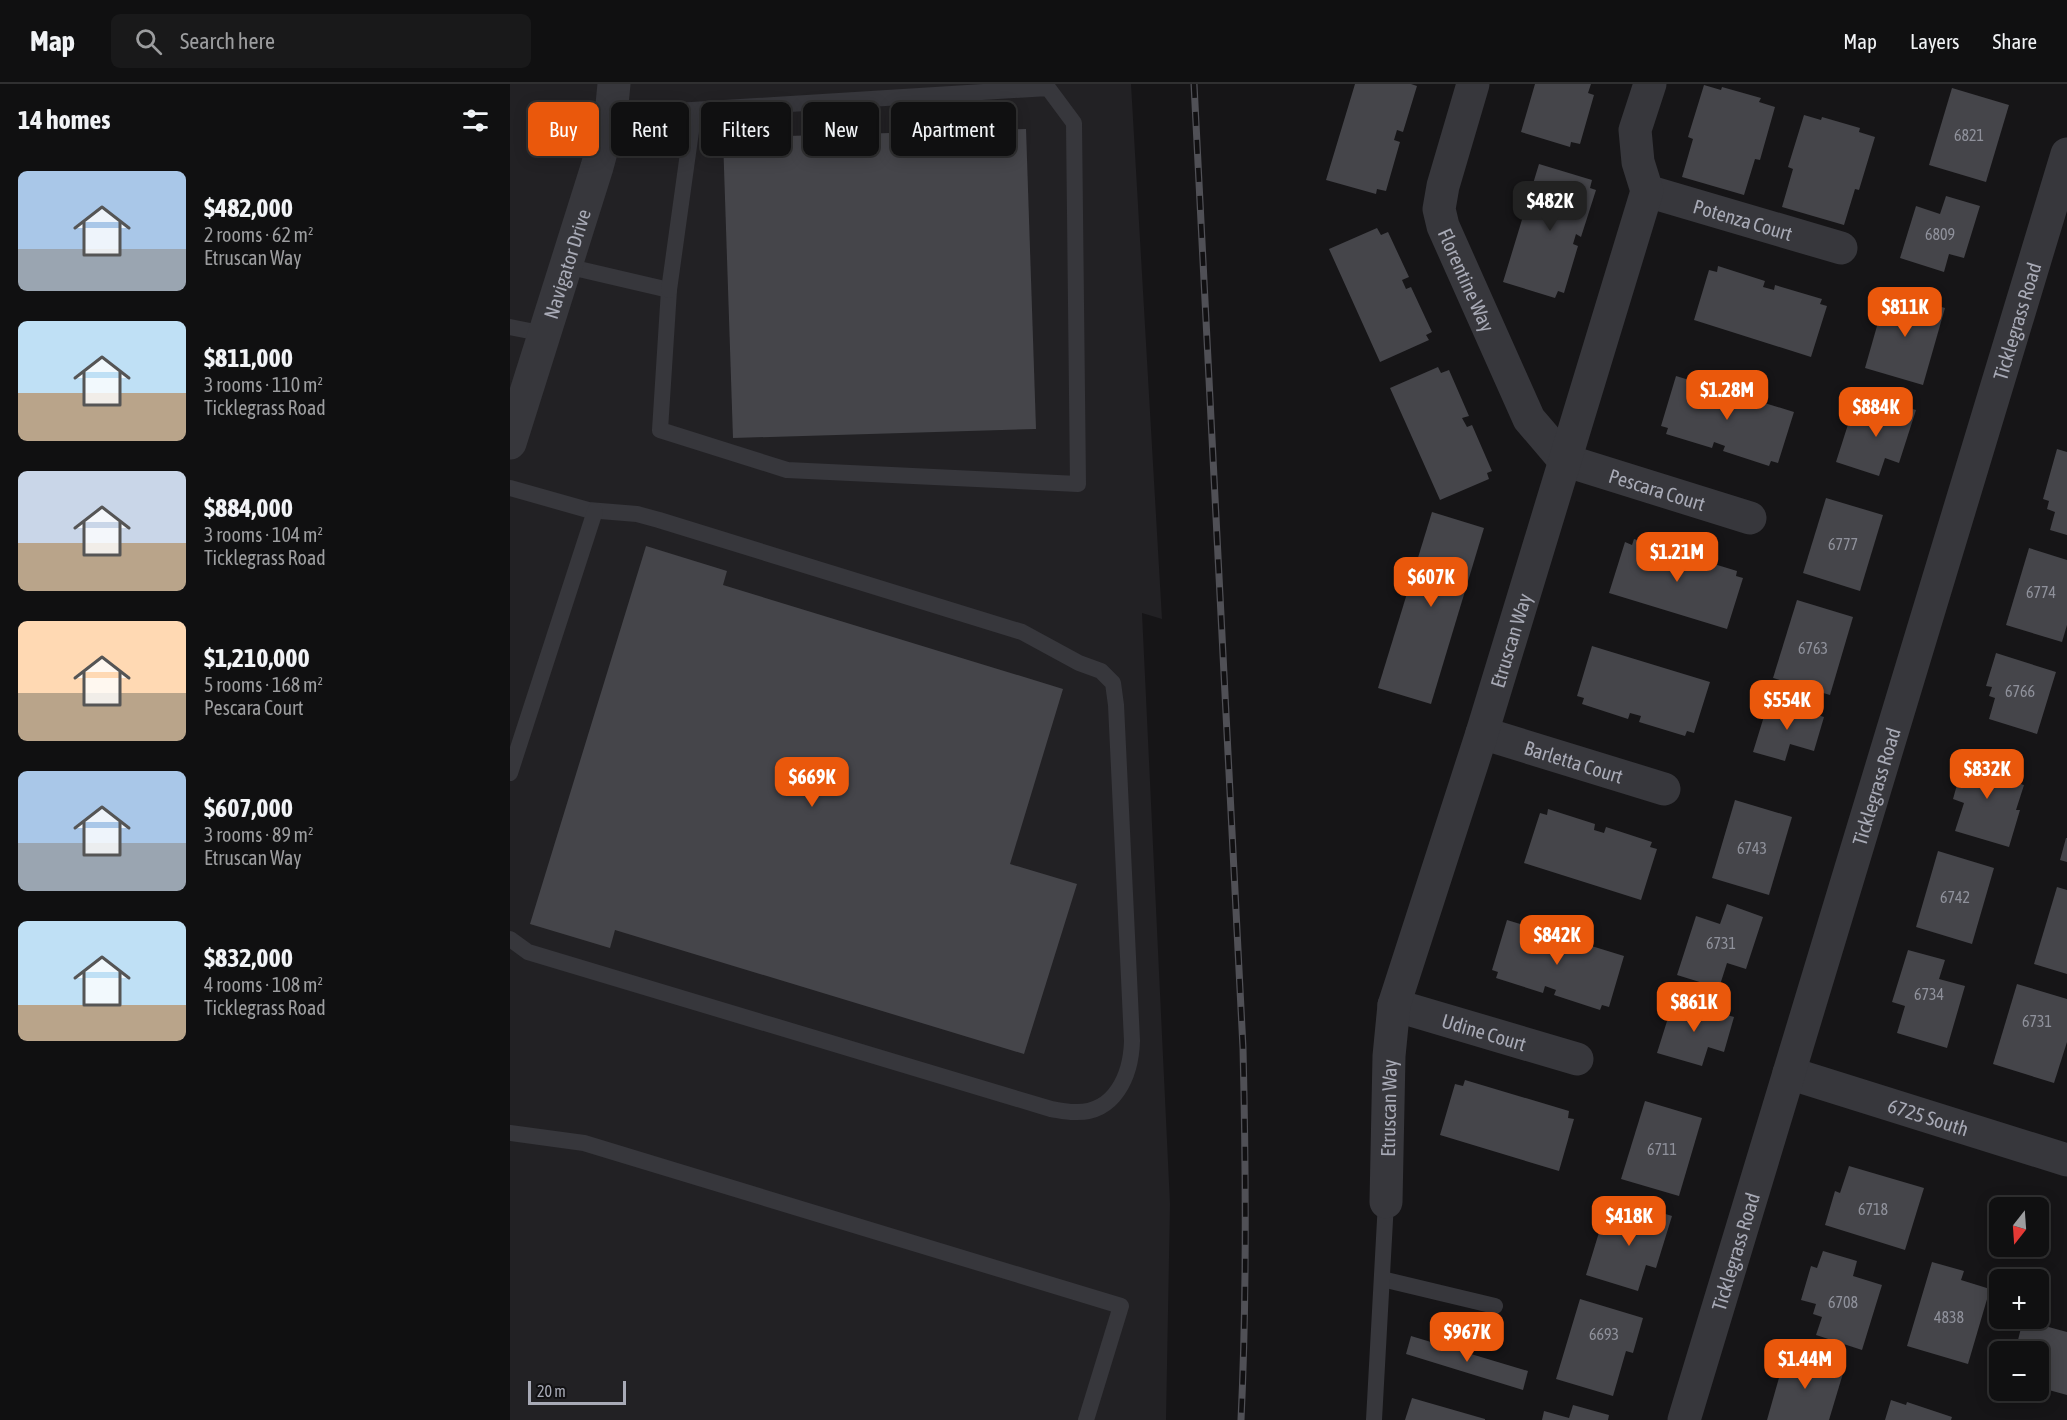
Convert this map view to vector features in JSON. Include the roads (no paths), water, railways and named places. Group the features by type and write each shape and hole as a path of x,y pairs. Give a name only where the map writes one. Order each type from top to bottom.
{"street":[{"name":"Florentine Way","path":"1473,84 1443,186 1439,210 1443,226 1528,419 1564,460"},
{"path":"1647,191 1638,162 1635,130 1650,84"},
{"name":"Navigator Drive","path":"510,443 566,266 612,100"},
{"name":"Ticklegrass Road","path":"1684,1420 1789,1073 2056,228 2067,154"},
{"name":"Etruscan Way","path":"1386,1202 1389,1056 1394,1005 1482,733 1647,191"},
{"name":"Potenza Court","path":"1647,191 1841,248"},
{"name":"Pescara Court","path":"1564,460 1750,518"},
{"name":"Barletta Court","path":"1482,733 1664,789"},
{"name":"Udine Court","path":"1394,1005 1577,1059"},
{"name":"6725 South","path":"1789,1073 2067,1160"}],"lane":[{"path":"612,100 694,110 1048,88 1074,123 1078,484 786,470 660,430 669,290 694,110"},
{"path":"566,266 669,290"},
{"path":"510,327 545,334"},
{"path":"510,488 595,511 637,514 659,519 1022,632 1079,663 1101,671 1113,683 1116,705 1132,1041 1131,1060 1120,1088 1109,1102 1095,1109 1076,1113 1051,1109 528,952 510,939"},
{"path":"510,773 595,511"},
{"path":"510,1133 584,1143 1121,1306 1086,1420"},
{"path":"1374,1420 1386,1202"},
{"path":"1382,1280 1495,1306"}],"railway":[{"path":"1194,84 1243,1048 1245,1234 1241,1420"}]}
